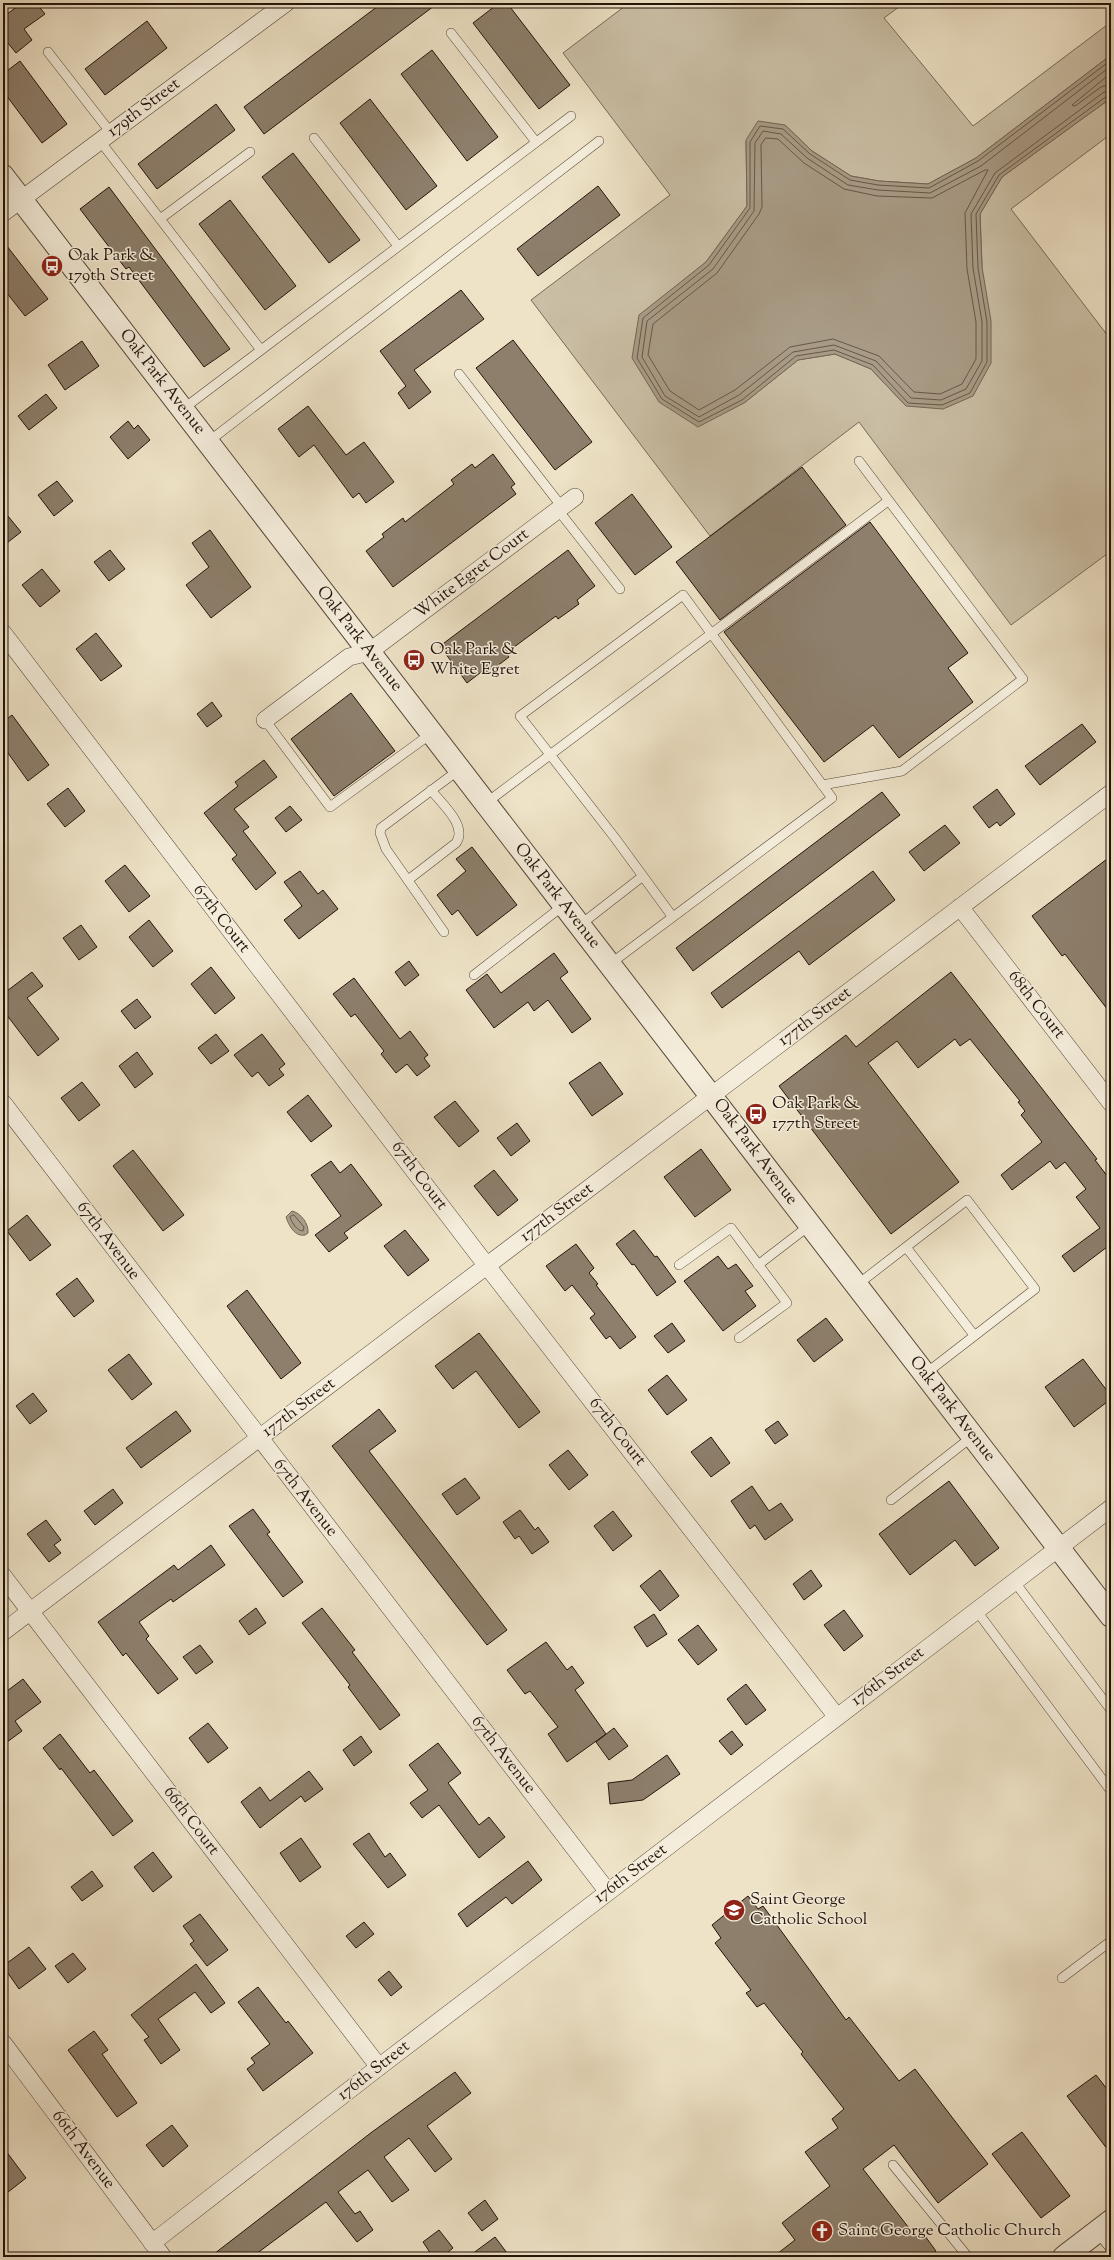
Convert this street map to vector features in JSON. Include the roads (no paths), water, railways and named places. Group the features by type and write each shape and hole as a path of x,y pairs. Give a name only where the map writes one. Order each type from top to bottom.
{"street":[{"name":"179th Street","path":"3,213 286,3"},
{"name":"Oak Park Avenue","path":"3,176 1111,1616"},
{"name":"White Egret Court","path":"369,652 575,497"},
{"name":"67th Court","path":"3,633 488,1266 837,1717"},
{"path":"265,720 349,656 369,652"},
{"name":"177th Street","path":"3,1632 1111,793"},
{"name":"68th Court","path":"960,907 1111,1103"},
{"name":"67th Avenue","path":"3,1103 608,1892"},
{"name":"176th Street","path":"152,2242 1058,1547 1111,1508"},
{"name":"66th Court","path":"3,1576 379,2067"},
{"name":"66th Avenue","path":"3,2043 163,2257"},
{"path":"1064,2257 1104,2226"}],"lane":[{"path":"450,33 536,142"},
{"path":"48,52 160,219 261,350"},
{"path":"182,409 572,116"},
{"path":"314,138 398,246"},
{"path":"208,442 599,142"},
{"path":"160,219 250,152"},
{"path":"459,374 620,589"},
{"path":"822,785 902,771 1023,679 859,461"},
{"path":"486,803 888,501"},
{"path":"610,964 672,916 832,798 683,595 520,716 672,916"},
{"path":"265,720 330,807 432,733"},
{"path":"444,932 386,849 380,833 381,828 460,769"},
{"path":"408,880 456,843 460,837 460,830 431,790"},
{"path":"580,925 643,876"},
{"path":"474,975 564,905"},
{"path":"857,1285 967,1200 1035,1289 925,1374"},
{"path":"758,1265 810,1225"},
{"path":"679,1266 731,1228 787,1303 739,1338"},
{"path":"906,1247 974,1335"},
{"path":"891,1500 973,1436"},
{"path":"1014,1581 1111,1710"},
{"path":"976,1610 1111,1791"},
{"path":"1062,1978 1111,1941"},
{"path":"893,2165 968,2257"},
{"path":"1104,2226 1111,2249"}],"water":[{"path":"1111,55 1111,98 1002,177 980,214 982,267 991,321 991,363 973,396 943,409 906,406 871,369 835,354 798,360 744,403 698,427 659,402 632,358 639,315 706,262 747,206 746,140 758,121 785,125 812,151 851,176 879,181 928,184 976,158"},
{"path":"292,1211 301,1216 306,1223 308,1233 305,1235 295,1233 289,1224 286,1217"}],"place":[{"name":"Oak Park & 179th Street","path":"52,266"},
{"name":"Oak Park & White Egret","path":"414,660"},
{"name":"Oak Park & 177th Street","path":"756,1114"},
{"name":"Saint George Catholic School","path":"734,1910"},
{"name":"Saint George Catholic Church","path":"822,2231"}]}
